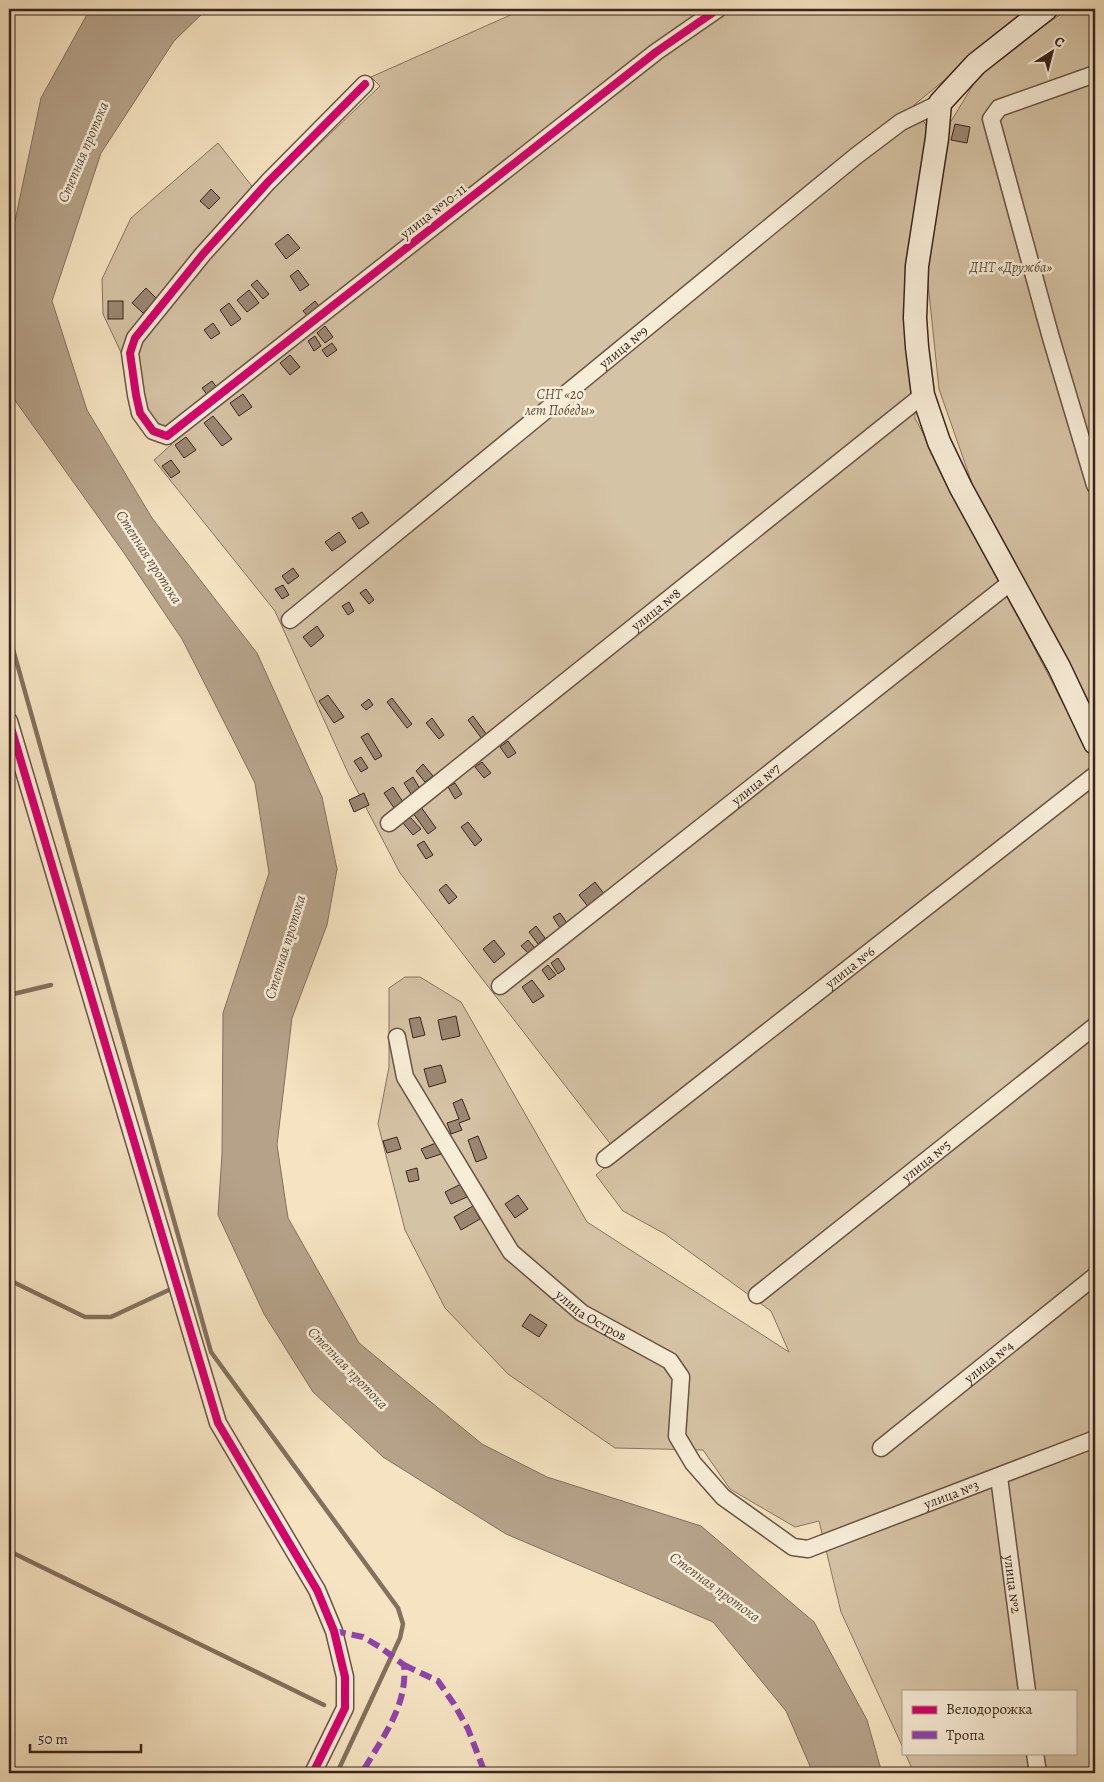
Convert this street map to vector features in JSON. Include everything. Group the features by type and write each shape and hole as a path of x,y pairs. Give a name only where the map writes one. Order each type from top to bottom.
{"street":[{"name":"улица №10-11","path":"366,84 268,182 203,254 135,338 130,353 136,395 140,413 153,431 167,436 648,58 718,9"},
{"path":"1046,9 976,64 940,102 937,138 917,266 915,318 923,395 939,442 1011,582 1059,667 1095,743"},
{"path":"1095,74 999,108 992,119 1051,338 1095,485"},
{"name":"улица №9","path":"290,620 856,156 901,122 940,102"},
{"name":"улица №8","path":"388,823 923,395"},
{"name":"улица №7","path":"500,986 1011,582"},
{"path":"9,721 218,1423 317,1590 334,1631 345,1677 345,1708 313,1773"},
{"name":"улица №6","path":"605,1159 1095,775"},
{"name":"улица №5","path":"757,1295 1095,1026"},
{"name":"улица Остров","path":"397,1037 405,1077 512,1252 582,1313 670,1361 681,1377 677,1436 693,1463 723,1497 793,1547 808,1549"},
{"name":"улица №4","path":"881,1448 1095,1276"},
{"name":"улица №3","path":"808,1549 1095,1439"},
{"name":"улица №2","path":"999,1477 1027,1690"},
{"path":"1035,1754 1038,1773"}],"green space":[{"name":"СНТ «20 лет Победы»","path":"524,9 1031,9 914,105 930,132 910,349 915,418 1095,765 1095,1773 914,1773 905,1754 1076,1754 1076,1690 902,1690 902,1746 841,1612 819,1521 795,1527 730,1489 703,1450 615,1448 508,1374 445,1308 405,1230 378,1124 389,1067 389,988 405,977 420,977 461,1002 587,1222 789,1352 771,1311 665,1234 623,1211 596,1175 619,1155 400,873 348,773 275,611 154,460 172,444 157,429 103,314 102,279 131,218 218,143 262,199 380,86 371,77"},
{"name":"ДНТ «Дружба»","path":"1068,9 1095,9 1095,721 974,489 939,389 926,264 950,123 982,70"}],"water":[{"name":"Степная протока","path":"90,9 207,9 174,41 101,153 52,301 87,410 152,518 257,653 322,797 337,869 327,925 292,1018 277,1145 288,1218 359,1343 482,1444 547,1477 701,1526 814,1622 867,1720 882,1773 813,1773 786,1711 713,1622 506,1534 383,1457 313,1392 264,1314 218,1215 222,1154 223,1013 269,873 255,783 182,639 124,553 9,392 9,249 41,98"}],"building":[{"path":"955,124 970,127 967,143 951,140"},
{"path":"211,189 220,198 209,209 200,201"},
{"path":"288,234 300,248 286,259 275,244"},
{"path":"298,270 309,285 300,291 290,276"},
{"path":"257,280 269,294 263,299 251,285"},
{"path":"146,288 157,299 143,313 132,303"},
{"path":"249,290 259,303 247,312 237,300"},
{"path":"108,301 123,301 123,319 108,319"},
{"path":"315,301 323,311 311,320 303,311"},
{"path":"229,303 241,319 231,326 220,310"},
{"path":"213,323 220,333 211,339 204,330"},
{"path":"325,326 333,337 325,343 317,333"},
{"path":"315,336 321,346 314,351 308,341"},
{"path":"332,343 337,350 327,357 322,350"},
{"path":"290,355 300,367 290,375 280,363"},
{"path":"212,381 221,393 211,400 202,388"},
{"path":"243,394 252,407 239,416 230,403"},
{"path":"213,416 232,439 222,446 204,423"},
{"path":"186,437 196,450 184,458 175,445"},
{"path":"171,460 180,472 171,478 162,466"},
{"path":"362,512 369,523 359,529 352,518"},
{"path":"339,532 346,542 332,551 325,542"},
{"path":"293,568 299,576 288,584 282,576"},
{"path":"283,585 289,595 282,599 275,589"},
{"path":"366,589 374,600 369,604 360,593"},
{"path":"349,602 354,611 348,615 342,606"},
{"path":"317,626 324,636 311,647 303,637"},
{"path":"328,695 344,717 334,723 319,701"},
{"path":"392,698 412,724 407,728 387,702"},
{"path":"369,699 373,705 366,710 361,705"},
{"path":"473,716 487,735 482,739 468,720"},
{"path":"432,718 444,735 439,739 426,723"},
{"path":"368,733 382,756 375,760 361,737"},
{"path":"508,741 516,753 508,758 500,747"},
{"path":"361,757 368,768 361,772 354,761"},
{"path":"482,762 491,773 484,778 475,767"},
{"path":"423,764 433,776 425,782 416,771"},
{"path":"413,777 420,789 411,794 404,783"},
{"path":"455,783 462,794 455,799 448,787"},
{"path":"393,787 405,805 396,811 384,793"},
{"path":"364,793 369,805 354,812 349,800"},
{"path":"421,807 436,828 428,834 413,813"},
{"path":"410,817 421,829 413,835 403,823"},
{"path":"468,822 482,840 475,846 461,827"},
{"path":"424,841 433,855 426,859 417,845"},
{"path":"595,882 605,895 589,908 579,895"},
{"path":"446,884 457,897 449,904 439,890"},
{"path":"560,913 567,923 560,928 553,917"},
{"path":"536,926 545,938 538,944 529,932"},
{"path":"494,940 505,954 494,963 483,949"},
{"path":"528,940 535,948 529,954 521,946"},
{"path":"558,958 565,969 558,974 551,963"},
{"path":"548,965 556,975 549,980 542,970"},
{"path":"532,980 544,996 533,1003 522,987"},
{"path":"456,1016 460,1036 442,1040 438,1020"},
{"path":"420,1017 425,1035 413,1038 409,1019"},
{"path":"441,1065 446,1082 429,1087 424,1069"},
{"path":"462,1099 470,1119 459,1123 462,1130 451,1134 447,1123 459,1119 453,1103"},
{"path":"478,1136 487,1158 476,1162 468,1140"},
{"path":"397,1137 401,1149 387,1153 383,1141"},
{"path":"436,1143 441,1154 426,1159 421,1149"},
{"path":"417,1168 419,1180 409,1182 406,1171"},
{"path":"461,1184 467,1197 451,1204 445,1192"},
{"path":"518,1195 528,1209 515,1218 505,1204"},
{"path":"473,1206 480,1219 461,1230 454,1217"},
{"path":"530,1314 547,1325 539,1337 522,1326"}],"waterway":[{"path":"9,635 211,1352 398,1608 403,1624 400,1638 337,1773"},
{"path":"9,995 51,985"},
{"path":"9,1280 85,1317 111,1317 173,1288"},
{"path":"9,1551 324,1705"}],"marked path":[{"path":"334,1631 363,1637 404,1665 402,1695 392,1722 362,1773"},
{"path":"404,1665 438,1681 468,1729 485,1773"}],"cycle path":[{"path":"365,84 268,182 203,254 135,338 130,353 136,395 140,413 153,431 167,436 656,52 718,9"},
{"path":"9,721 218,1423 317,1590 334,1631 345,1677 345,1708 313,1773"}]}
